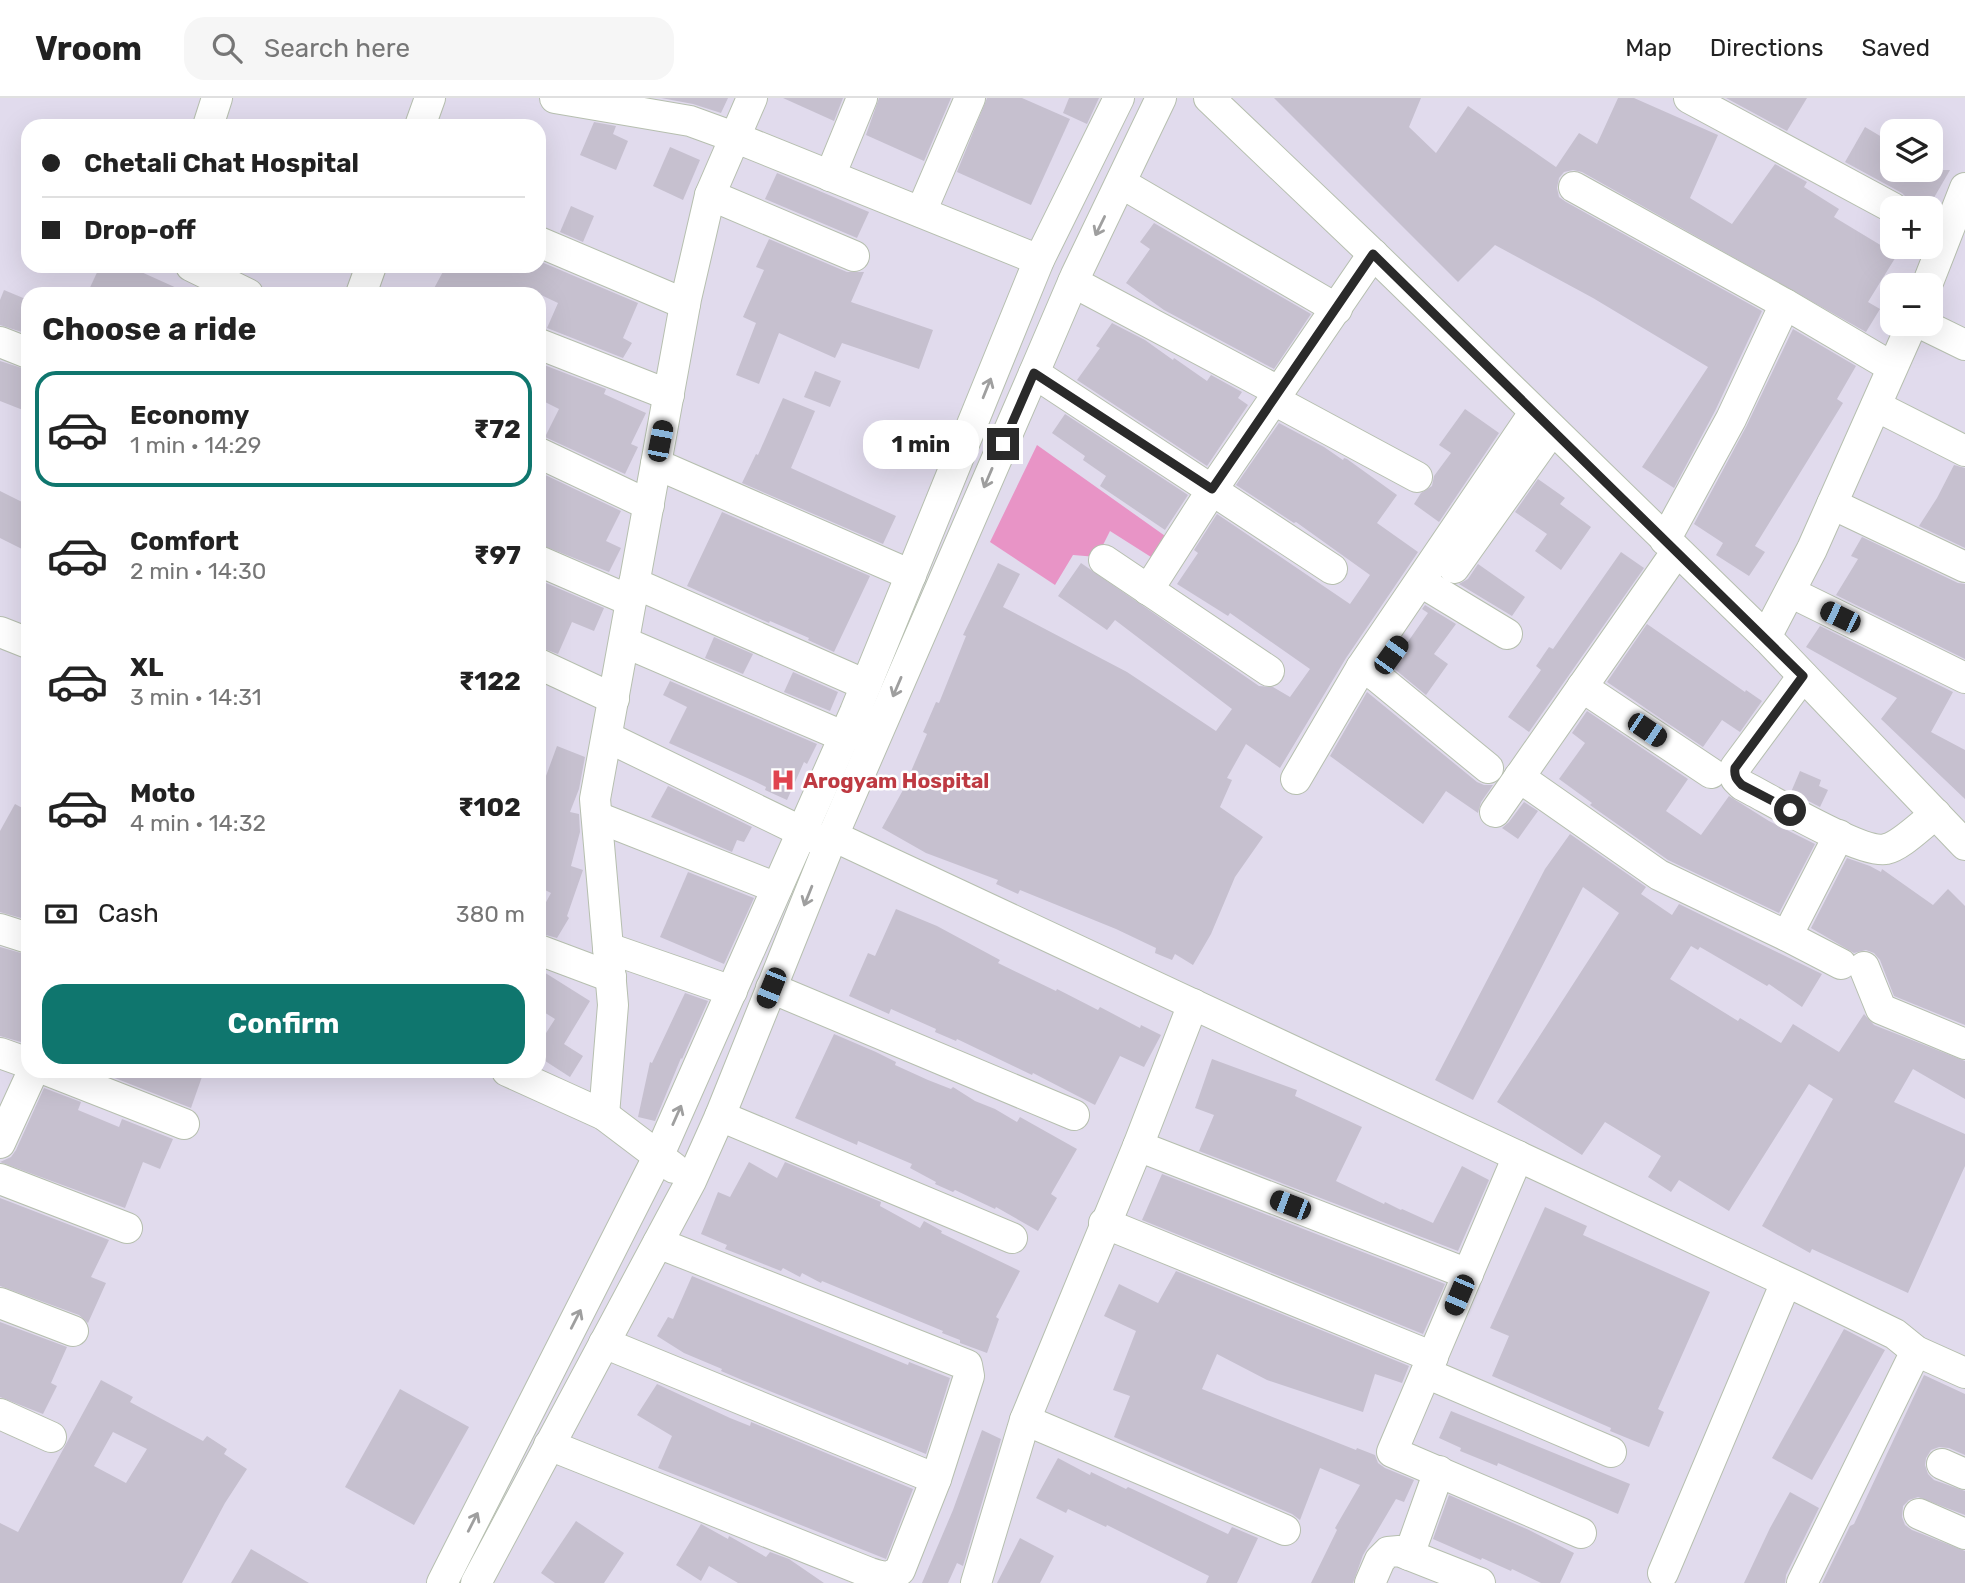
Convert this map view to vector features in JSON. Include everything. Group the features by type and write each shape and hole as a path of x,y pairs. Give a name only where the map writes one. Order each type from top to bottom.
{"street":[{"path":"210,119 217,98"},
{"path":"422,119 430,98"},
{"path":"555,98 690,121 1039,260"},
{"path":"604,1115 613,1005 595,799 685,304 710,195 752,98"},
{"path":"830,177 862,98"},
{"path":"921,212 970,98"},
{"path":"442,1583 658,1157 845,737 1039,260 1119,98"},
{"path":"476,1583 691,1181 831,841 1073,282 1161,98"},
{"path":"1209,98 1766,637 1965,845"},
{"path":"1689,98 1880,201"},
{"path":"1121,183 1337,309"},
{"path":"1574,187 1785,304 1892,367"},
{"path":"710,195 855,256"},
{"path":"1943,227 1962,203"},
{"path":"546,245 685,304"},
{"path":"1148,590 1212,489 1373,254"},
{"path":"205,273 234,287"},
{"path":"1073,282 1416,477"},
{"path":"1494,812 1582,687 1671,546 1785,304"},
{"path":"1943,334 1965,345"},
{"path":"1766,637 1832,504 1906,336"},
{"path":"0,342 21,350"},
{"path":"546,347 669,395"},
{"path":"1034,373 1332,569"},
{"path":"1876,406 1965,452"},
{"path":"1296,779 1543,422"},
{"path":"546,456 649,505"},
{"path":"656,464 911,575"},
{"path":"1832,504 1965,567"},
{"path":"1104,560 1269,671"},
{"path":"546,563 633,592 866,685"},
{"path":"1429,587 1507,634"},
{"path":"1790,592 1965,678"},
{"path":"0,632 21,640"},
{"path":"624,642 845,737"},
{"path":"546,667 614,699"},
{"path":"1369,672 1488,768"},
{"path":"1803,676 1735,768 1736,779 1742,785 1839,835 1871,848 1892,847 1936,814"},
{"path":"1582,687 1711,772"},
{"path":"607,737 803,831 831,841 1193,1004 1518,1156 1895,1334 1916,1351 1965,1373"},
{"path":"1520,777 1659,875 1852,965 1881,1009 1965,1045"},
{"path":"597,817 778,888"},
{"path":"1787,936 1839,835"},
{"path":"0,929 21,936"},
{"path":"546,951 732,991"},
{"path":"771,988 1074,1115"},
{"path":"976,1583 1025,1420 1138,1146 1193,1004"},
{"path":"0,1053 21,1060"},
{"path":"0,1143 30,1078"},
{"path":"67,1078 184,1124"},
{"path":"522,1078 604,1115 691,1181"},
{"path":"720,1116 1012,1238"},
{"path":"1138,1146 1468,1274"},
{"path":"1518,1156 1392,1452 1581,1532"},
{"path":"0,1179 127,1228"},
{"path":"1104,1223 1429,1365 1611,1452"},
{"path":"549,1445 883,1577 893,1576 900,1570 936,1479 969,1376 967,1365 657,1243"},
{"path":"1663,1573 1786,1282"},
{"path":"0,1303 73,1331"},
{"path":"604,1343 936,1479"},
{"path":"1802,1583 1916,1351"},
{"path":"0,1414 51,1437"},
{"path":"1025,1420 1285,1530"},
{"path":"1409,1555 1438,1471"},
{"path":"1919,1514 1965,1534"},
{"path":"1370,1583 1380,1560 1388,1552 1399,1551 1480,1583"}],"shaded area":[{"path":"1037,445 1168,538 1151,557 1110,531 1097,557 1073,555 1055,585 990,542"}],"building":[{"path":"661,98 728,98 721,113"},
{"path":"783,98 843,98 834,121"},
{"path":"879,98 951,98 924,161 866,135"},
{"path":"987,98 1022,98 1070,119 1031,205 957,172"},
{"path":"1069,98 1099,98 1087,124 1063,113"},
{"path":"1274,98 1421,98 1409,127 1436,153 1468,106 1556,167 1579,133 1597,144 1618,98 1634,98 1718,135 1690,198 1732,224 1775,164 1807,182 1804,187 1839,209 1834,217 1880,245 1880,259 1895,259 1886,273 1880,273 1880,283 1868,302 1880,309 1866,332 1582,172 1564,172 1559,178 1557,188 1559,197 1566,202 1762,311 1715,411 1674,488 1642,467 1708,367 1593,298 1495,245 1458,282"},
{"path":"1726,98 1807,98 1787,131"},
{"path":"594,122 616,126 613,134 628,141 616,170 580,155"},
{"path":"1865,127 1880,136 1880,181 1845,162"},
{"path":"670,147 700,160 683,200 653,186"},
{"path":"1943,170 1950,170 1935,196 1905,196 1882,182 1943,182"},
{"path":"777,173 869,212 857,238 765,199"},
{"path":"571,206 594,216 583,242 560,232"},
{"path":"1154,223 1311,314 1274,369 1164,310 1126,283 1150,249 1140,242"},
{"path":"769,239 847,272 864,272 851,302 933,330 919,369 842,343 835,358 779,333 759,384 736,375 756,323 743,317 764,270 756,267"},
{"path":"546,264 638,303 623,338 632,343 623,358 547,328 558,303 546,297 546,287 435,287 442,273 546,273"},
{"path":"97,273 144,273 174,287 90,287"},
{"path":"4,290 21,297 21,332 0,325 0,300"},
{"path":"1112,323 1145,340 1207,381 1211,375 1242,392 1238,398 1248,405 1207,466 1077,380 1100,348 1096,346"},
{"path":"1793,329 1856,366 1837,399 1843,403 1755,546 1765,552 1749,576 1716,555 1723,543 1694,524 1746,427"},
{"path":"0,361 21,368 21,409 0,401"},
{"path":"546,366 606,389 604,394 646,413 631,444 638,447 625,474 546,437 559,409 546,402"},
{"path":"815,371 841,381 830,407 804,397"},
{"path":"783,398 815,411 791,468 896,516 883,544 742,483 756,454 758,455"},
{"path":"1465,409 1499,433 1439,522 1414,504 1421,493 1432,486 1434,476 1451,453 1439,445"},
{"path":"1065,414 1188,495 1165,530 1100,486 1106,476 1083,460 1085,456 1052,433"},
{"path":"1279,423 1343,460 1347,459 1397,495 1377,523 1418,552 1346,658 1280,768 1246,744 1227,778 1232,780 1220,807 1263,837 1235,877 1211,934 1193,965 1175,954 1172,960 1155,953 1156,948 1116,929 1020,890 1018,894 996,884 998,880 926,853 882,828 903,790 927,734 923,732 936,702 939,703 966,636 963,635 998,563 1020,574 1003,607 1127,672 1216,731 1232,709 1115,620 1107,630 1058,596 1081,563 1259,686 1273,687 1290,697 1310,669 1230,613 1228,616 1177,584 1198,553 1194,550 1217,514 1350,604 1370,575 1296,522 1236,485"},
{"path":"1954,465 1965,468 1965,548 1919,526"},
{"path":"546,475 621,511 606,541 621,548 609,572 546,547"},
{"path":"1538,479 1565,498 1560,504 1591,527 1561,570 1535,551 1547,534 1515,512"},
{"path":"0,491 21,502 21,548 0,538"},
{"path":"722,512 870,576 834,652 808,640 809,638 687,586"},
{"path":"1862,537 1965,584 1965,659 1836,595 1858,559 1851,556"},
{"path":"1621,552 1644,568 1529,732 1508,717 1541,670 1536,666 1549,647 1553,649"},
{"path":"1478,564 1525,597 1512,616 1459,584 1468,579"},
{"path":"546,583 604,608 594,631 572,622 558,654 546,650"},
{"path":"1425,605 1456,624 1434,654 1448,664 1426,695 1391,666 1428,613 1422,609"},
{"path":"1647,624 1762,701 1740,732 1722,720 1703,747 1607,682"},
{"path":"1820,626 1953,692 1931,732 1965,750 1965,799 1881,719 1897,698 1806,647"},
{"path":"714,637 753,654 743,674 705,658"},
{"path":"793,672 838,692 830,711 784,692"},
{"path":"670,681 817,744 807,764 804,762 787,800 765,790 766,787 754,781 669,743 687,707 663,695"},
{"path":"1367,692 1477,782 1493,785 1481,802 1478,813 1446,791 1423,824 1330,756"},
{"path":"1587,711 1688,779 1666,811 1701,835 1729,796 1769,821 1815,844 1779,913 1668,860 1590,805 1592,803 1559,779 1585,743 1572,733"},
{"path":"557,746 585,757 579,789 570,812 579,814 580,832 571,866 583,870 567,916 569,918 557,938 546,935 546,902 551,893 546,890 546,776"},
{"path":"1800,771 1821,780 1819,786 1828,790 1820,807 1791,792"},
{"path":"668,786 752,827 744,842 737,840 732,852 651,817"},
{"path":"1524,802 1538,811 1518,839 1502,828"},
{"path":"15,804 21,807 21,918 0,912 0,831"},
{"path":"1570,834 1646,887 1641,894 1672,915 1679,904 1822,974 1802,1007 1769,984 1767,986 1700,947 1698,950 1691,946 1670,979 1738,1021 1740,1018 1781,1043 1793,1024 1839,1052 1864,1014 1874,1025 1965,1061 1965,1099 1913,1069 1894,1102 1965,1134 1965,1166 1908,1293 1812,1249 1810,1253 1762,1226 1833,1099 1809,1084 1729,1211 1679,1180 1671,1192 1648,1177 1661,1156 1605,1122 1582,1155 1497,1102 1619,913 1583,887 1473,1100 1435,1080 1545,869"},
{"path":"1847,858 1881,872 1882,869 1933,905 1948,889 1965,906 1965,1025 1894,996 1880,960 1874,953 1866,950 1854,953 1811,928"},
{"path":"688,872 754,898 724,964 660,937"},
{"path":"896,909 937,926 1000,960 998,963 1056,991 1057,989 1098,1010 1100,1007 1140,1028 1141,1025 1161,1035 1144,1067 1120,1056 1095,1105 1033,1073 1032,1075 957,1039 956,1041 935,1032 936,1029 891,1009 889,1014 849,996 868,953 875,956"},
{"path":"0,947 21,953 21,1042 0,1036"},
{"path":"546,973 590,1001 564,1044 583,1056 570,1077 546,1062 546,1033 555,1019 546,1013"},
{"path":"685,993 708,1001 655,1121 638,1117 650,1062 652,1063"},
{"path":"834,1034 876,1052 896,1062 895,1065 928,1080 951,1089 953,1087 1017,1122 1020,1117 1077,1149 1051,1194 1057,1198 1038,1231 996,1207 995,1209 955,1190 953,1192 935,1184 936,1182 910,1168 912,1164 858,1141 857,1145 795,1118"},
{"path":"1212,1059 1297,1090 1295,1096 1362,1127 1336,1181 1384,1204 1385,1202 1433,1223 1462,1166 1489,1180 1458,1251 1199,1151 1214,1115 1195,1108"},
{"path":"115,1078 202,1078 191,1108"},
{"path":"44,1088 81,1102 78,1110 119,1127 122,1119 173,1139 160,1169 143,1162 125,1208 0,1162 11,1157 16,1150"},
{"path":"749,1162 777,1178 785,1162 881,1202 880,1206 920,1228 924,1221 942,1231 941,1233 1020,1271 996,1317 999,1319 987,1353 960,1343 960,1340 942,1333 943,1331 802,1273 800,1277 783,1268 781,1271 725,1249 727,1245 701,1234 718,1192 730,1197"},
{"path":"1162,1174 1445,1284 1423,1334 1142,1220"},
{"path":"0,1198 109,1240 91,1277 106,1283 88,1323 79,1315 0,1286"},
{"path":"1545,1207 1587,1226 1583,1235 1710,1292 1658,1409 1664,1412 1649,1447 1492,1376 1509,1336 1490,1328"},
{"path":"1176,1271 1409,1366 1402,1383 1375,1374 1363,1412 1267,1380 1217,1354 1202,1389 1356,1450 1357,1448 1375,1455 1378,1463 1385,1468 1414,1480 1404,1502 1396,1499 1363,1555 1353,1583 1311,1583 1337,1530 1335,1528 1360,1485 1320,1468 1300,1520 1292,1514 1114,1437 1130,1396 1113,1390 1136,1331 1104,1316 1119,1284 1158,1303"},
{"path":"692,1276 908,1365 909,1362 950,1378 926,1454 721,1371 722,1369 684,1353 657,1336 668,1317 673,1319"},
{"path":"0,1322 67,1347 51,1383 57,1386 43,1414 0,1397"},
{"path":"1844,1329 1885,1350 1812,1480 1772,1458"},
{"path":"1924,1375 1965,1394 1965,1455 1939,1447 1931,1450 1925,1465 1934,1480 1965,1491 1965,1515 1918,1497 1903,1506 1902,1517 1905,1525 1912,1530 1965,1551 1965,1583 1822,1583 1850,1526 1854,1524"},
{"path":"101,1380 133,1397 130,1402 203,1441 207,1436 227,1449 224,1454 247,1469 225,1503 182,1583 0,1583 0,1523 18,1532","holes":["113,1432 147,1449 126,1483 94,1466"]},
{"path":"657,1384 730,1418 750,1426 751,1422 913,1489 886,1559 658,1468 672,1436 637,1415"},
{"path":"400,1389 469,1427 414,1525 345,1487"},
{"path":"1451,1411 1630,1484 1618,1514 1498,1463 1497,1466 1460,1451 1461,1448 1439,1438"},
{"path":"982,1430 1001,1439 963,1566 957,1563 948,1583 922,1583 953,1510"},
{"path":"1058,1458 1090,1475 1091,1472 1126,1489 1128,1487 1228,1534 1232,1527 1258,1538 1237,1583 1206,1583 1209,1576 1107,1525 1106,1527 1068,1509 1066,1513 1036,1498"},
{"path":"1790,1492 1819,1508 1786,1575 1785,1583 1744,1583 1770,1528"},
{"path":"1449,1495 1574,1553 1560,1583 1541,1583 1433,1539"},
{"path":"576,1521 624,1553 604,1583 555,1583 541,1573"},
{"path":"701,1524 766,1557 770,1552 789,1559 824,1583 738,1583 709,1566 701,1581 676,1565"},
{"path":"1020,1538 1054,1556 1040,1583 997,1583"},
{"path":"251,1549 309,1583 231,1583"}],"place":[{"name":"Arogyam Hospital","path":"783,780"}],"route":[{"path":"1003,444 1034,373 1212,489 1373,254 1803,676 1734,773 1742,785 1790,810"}]}
